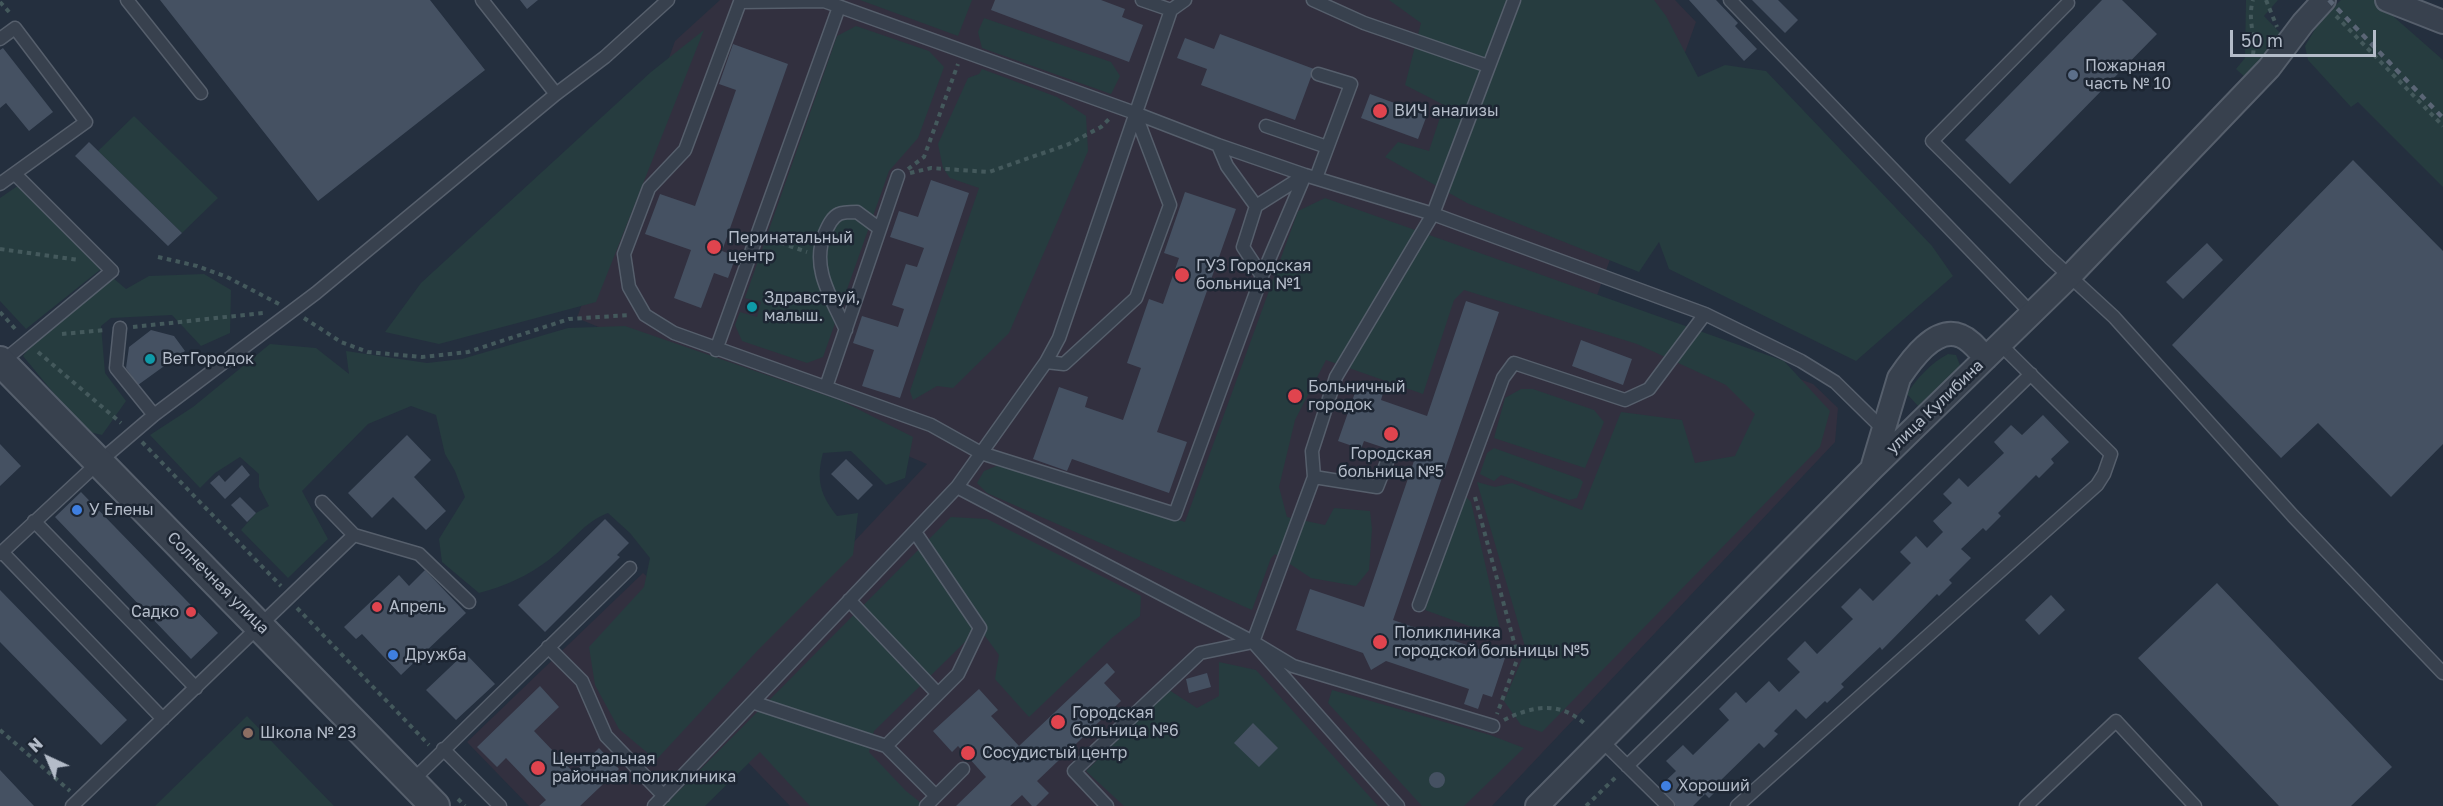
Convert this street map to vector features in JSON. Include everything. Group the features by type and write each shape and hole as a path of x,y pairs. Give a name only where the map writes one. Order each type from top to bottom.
{"street":[{"path":"2387,0 2443,22"},
{"name":"улица Кулибина","path":"1538,806 1872,469 2070,276 2249,89 2280,55 2303,23 2327,5"},
{"path":"1872,469 1899,378 1915,358 1939,336 1948,333 1959,335 1972,344 1993,351"},
{"name":"Солнечная улица","path":"1,362 261,625 435,806"}],"lane":[{"path":"127,0 201,93"},
{"path":"482,0 556,94"},
{"path":"163,719 1,553 133,433 291,310 556,94 605,57 668,0"},
{"path":"1142,0 1171,10"},
{"path":"654,806 957,487 1046,362 1059,338 1171,10 1185,0"},
{"path":"1313,0 1364,23 1488,66"},
{"path":"1253,642 1314,477 1312,451 1336,377 1433,214 1514,0"},
{"path":"1730,0 2032,314"},
{"path":"1318,74 1351,84 1327,147 1311,176 1262,276 1175,514 981,453 932,425 716,350 674,333 645,315 629,287 624,254 649,188 685,150 740,2 824,1 1218,145 1311,176 1433,214 1705,314 1801,361 1835,382 1885,431"},
{"path":"2068,3 1932,141 2114,317 2293,516 2443,673"},
{"path":"716,350 839,7"},
{"path":"0,39 15,28 86,122 0,184"},
{"path":"1046,362 1064,364 1136,298 1170,205 1135,113"},
{"path":"1266,126 1327,147"},
{"path":"1218,145 1227,166 1257,206"},
{"path":"1,362 112,271 15,174"},
{"path":"826,387 898,176"},
{"path":"1262,276 1243,247 1257,206 1311,176"},
{"path":"846,330 822,278 818,256 829,224 839,214 857,212 880,229"},
{"path":"1419,605 1503,378 1514,363 1625,400 1649,389 1705,314"},
{"path":"120,328 116,368 154,416"},
{"path":"1737,806 2097,485 2104,474 2111,454 2031,374 1993,351"},
{"path":"1627,766 2031,374"},
{"path":"1314,477 1377,488 1387,462"},
{"path":"957,487 1253,642 1293,666 1493,726"},
{"path":"322,502 354,535 419,554 469,602"},
{"path":"34,521 196,688"},
{"path":"886,746 958,674 980,628 915,532"},
{"path":"79,804 163,719 354,535"},
{"path":"411,782 630,568"},
{"path":"849,600 938,694"},
{"path":"1107,806 1074,771 1200,653 1253,642"},
{"path":"1253,642 1398,806"},
{"path":"548,647 582,681 606,736 664,796"},
{"path":"754,703 886,746 936,796"},
{"path":"2026,806 2116,721 2194,806"},
{"path":"1602,741 1668,806"},
{"path":"441,752 500,806"},
{"path":"926,806 963,769"}],"path":[{"path":"2249,89 2254,45 2249,14 2253,0"},
{"path":"0,2 10,13"},
{"path":"2327,5 2443,126"},
{"path":"898,176 924,157 962,52"},
{"path":"898,176 931,168 989,172 1069,144 1101,127 1119,107"},
{"path":"757,235 818,256"},
{"path":"0,249 106,265"},
{"path":"158,257 197,266 227,277 291,310 342,342 368,352 422,357 468,352 569,319 645,315"},
{"path":"52,335 291,310"},
{"path":"0,312 26,341 133,433 289,598 441,752"},
{"path":"1468,472 1518,657 1493,726"},
{"path":"1493,726 1520,712 1551,706 1577,716 1602,741"},
{"path":"0,730 79,804"},
{"path":"1586,806 1627,766"}],"shaded area":[{"name":"Больничный городок","path":"720,0 1675,0 1696,22 1595,301 1813,384 1838,408 1835,442 1492,806 790,806 734,748 678,806 529,806 467,742 643,573 741,662 927,464 577,318 675,41"}],"green space":[{"path":"860,0 972,0 958,36"},
{"path":"1389,0 1654,0 1666,16 1698,77 1725,65 1766,71 1932,246 1953,276 1856,361 1669,269 1659,242 1639,272 1467,203 1385,157 1398,142 1429,151 1444,105 1405,85 1421,23"},
{"path":"2246,0 2278,0 2264,16 2284,37 2247,79 2236,69 2245,58"},
{"path":"2341,0 2399,0 2394,17 2443,60 2443,187 2358,102 2351,107 2308,60 2305,46 2320,21"},
{"path":"984,18 1111,62 1120,76 1111,94 982,48 978,32"},
{"path":"856,26 929,51 944,67 918,138 889,171 823,357 807,363 742,341 735,325 740,312 757,317 761,302 745,298 837,36"},
{"path":"704,30 596,302 439,344 385,332 421,283 651,72"},
{"path":"982,69 1057,97 1086,116 1088,151 1009,333 953,388 937,386 913,400 910,391 979,188 950,178 943,168 938,144 968,78 979,74"},
{"path":"134,116 218,198 182,233 98,151"},
{"path":"19,185 101,269 26,329 0,301 0,198"},
{"path":"1325,198 1784,361 1830,411 1820,447 1542,732 1521,725 1504,701 1526,650 1477,482 1495,487 1512,483 1582,510 1621,412 1682,420 1695,463 1735,456 1755,414 1726,385 1637,344 1464,290 1454,300 1423,394 1326,360 1295,420 1279,487 1287,517 1325,525 1334,508 1370,511 1372,529 1369,570 1356,586 1311,578 1275,554 1271,558 1252,610 987,493 977,483 984,471 999,465 1185,522 1298,211"},
{"path":"204,274 231,290 230,333 201,346 172,315 111,318 101,326 105,373 126,401 102,435 85,431 23,356 38,337 113,278 126,289 149,276"},
{"path":"625,326 842,401 913,437 905,478 886,485 851,451 823,453 820,479 827,501 837,516 858,513 853,555 758,650 656,760 619,729 595,685 589,647 644,587 650,558 630,533 608,513 592,521 542,565 507,584 479,593 442,562 439,539 465,497 455,471 445,454 436,415 411,406 368,424 302,491 328,539 288,578 241,530 256,513 269,506 259,487 259,474 240,457 215,473 200,488 150,435 193,407 270,344 316,348 349,374 346,351 427,363 462,359 568,328"},
{"path":"1948,354 1956,355 1961,368 1920,408 1907,394 1925,371"},
{"path":"1521,389 1533,389 1594,410 1604,422 1585,468 1494,438 1505,398"},
{"path":"1494,448 1580,479 1583,482 1577,498 1569,500 1501,475 1494,481 1480,474 1487,453"},
{"path":"1465,496 1471,502 1502,638 1425,610"},
{"path":"951,517 987,519 1141,596 1140,616 1113,637 1029,717 995,679 999,655 985,636 965,642 874,731 869,752 906,791 925,806 810,806 760,752 705,806 664,806"},
{"path":"1219,662 1256,670 1378,806 1124,806 1086,771 1169,690 1197,708 1219,696"},
{"path":"1332,690 1490,735 1524,748 1464,806 1422,806 1328,703"},
{"path":"247,716 334,806 155,806"}],"building":[{"path":"160,0 430,0 485,70 318,201"},
{"path":"520,0 538,0 527,9"},
{"path":"995,0 1101,0 1125,9 1122,17 1143,25 1129,62 991,10"},
{"path":"1689,0 1716,0 1738,23 1735,26 1757,49 1744,61"},
{"path":"1752,0 1778,0 1798,20 1785,33"},
{"name":"Пожарная часть № 10","path":"2102,0 2122,0 2157,34 2010,184 1965,140"},
{"path":"1220,34 1314,69 1295,120 1201,85 1207,69 1177,58 1185,38 1214,49"},
{"path":"733,44 788,64 722,251 736,256 728,278 714,273 701,308 674,298 691,250 645,234 660,194 695,206 736,90 719,84"},
{"path":"3,48 53,112 29,131 6,103 0,108 0,50"},
{"path":"1370,94 1427,115 1418,139 1361,118"},
{"path":"89,142 182,233 168,246 75,156"},
{"path":"2353,160 2443,251 2443,444 2391,497 2318,423 2281,458 2172,345"},
{"path":"931,180 969,193 900,398 862,386 874,350 853,343 862,316 898,327 904,309 892,305 906,264 917,267 924,248 890,237 899,211 918,217"},
{"path":"1185,192 1236,209 1157,432 1187,442 1169,493 1072,459 1067,471 1033,459 1059,387 1088,397 1085,407 1123,420 1141,368 1127,363 1149,299 1163,304 1179,258 1164,253"},
{"path":"2207,243 2223,260 2183,299 2166,282"},
{"path":"1466,301 1499,312 1393,620 1505,658 1492,697 1483,694 1478,709 1464,704 1469,689 1386,661 1371,670 1363,653 1296,630 1310,589 1364,607 1415,458 1364,441 1361,449 1338,441 1358,384 1383,393 1381,400 1427,416"},
{"name":"ВетГородок","path":"151,330 174,336 185,351 138,385 126,368 129,347"},
{"path":"1581,340 1632,359 1623,385 1572,366"},
{"path":"2043,415 2069,442 2051,459 2054,463 2039,478 2036,475 1998,513 2001,516 1986,531 1983,528 1961,549 1971,558 1949,580 1952,583 1939,596 1937,594 1882,650 1880,647 1841,684 1844,687 1827,703 1825,701 1806,719 1796,709 1774,731 1778,734 1764,748 1759,743 1719,782 1722,785 1709,798 1705,794 1693,806 1676,806 1658,788 1676,771 1666,761 1683,745 1693,755 1729,720 1719,709 1736,692 1746,703 1769,681 1779,692 1800,672 1787,659 1805,641 1817,654 1853,619 1841,607 1860,588 1873,601 1911,563 1900,552 1916,536 1927,548 1943,532 1933,521 1952,503 1943,494 1959,478 1968,487 2004,453 1994,442 2011,425 2022,435"},
{"path":"407,435 431,460 414,477 446,511 426,530 393,497 372,518 348,493"},
{"path":"0,444 21,466 0,486"},
{"path":"846,459 873,485 858,500 831,474"},
{"path":"242,465 250,475 225,499 210,483 219,475 225,482"},
{"path":"81,492 218,633 191,659 55,517"},
{"path":"240,497 256,513 247,522 231,505"},
{"path":"605,519 629,543 617,555 620,557 545,632 518,605"},
{"path":"425,570 466,613 401,675 362,634 356,639 344,627 399,575 409,586"},
{"path":"2217,583 2392,767 2351,806 2279,806 2138,658"},
{"path":"0,590 127,720 101,745 0,642"},
{"path":"2051,595 2065,610 2039,635 2025,620"},
{"path":"465,653 495,684 456,720 426,690"},
{"path":"1107,663 1115,672 1104,683 1121,701 1037,781 1049,793 1036,806 1032,806 1022,795 1010,806 956,806 986,777 958,746 952,752 933,731 979,689 998,710 991,716 1019,746"},
{"path":"1207,673 1211,687 1189,693 1186,679"},
{"path":"540,686 559,707 534,731 574,773 599,748 619,769 580,806 539,806 546,800 506,758 497,767 477,747"},
{"path":"1253,723 1278,748 1259,767 1234,743"},
{"path":"0,770 34,806 0,806"},
{"path":"1437,772 1445,780 1437,788 1429,780"}],"railway":[{"path":"2329,0 2443,118"}],"place":[{"name":"Пожарная часть № 10","path":"2073,75"},
{"name":"ВИЧ анализы","path":"1380,111"},
{"name":"Перинатальный центр","path":"714,247"},
{"name":"ГУЗ Городская больница №1","path":"1182,275"},
{"name":"Здравствуй, малыш.","path":"752,307"},
{"name":"ВетГородок","path":"150,359"},
{"name":"Больничный городок","path":"1295,396"},
{"name":"Городская больница №5","path":"1391,434"},
{"name":"У Елены","path":"77,510"},
{"name":"Апрель","path":"377,607"},
{"name":"Садко","path":"191,612"},
{"name":"Поликлиника городской больницы №5","path":"1380,642"},
{"name":"Дружба","path":"393,655"},
{"name":"Городская больница №6","path":"1058,722"},
{"name":"Школа № 23","path":"248,733"},
{"name":"Сосудистый центр","path":"968,753"},
{"name":"Центральная районная поликлиника","path":"538,768"},
{"name":"Хороший","path":"1666,786"}]}
